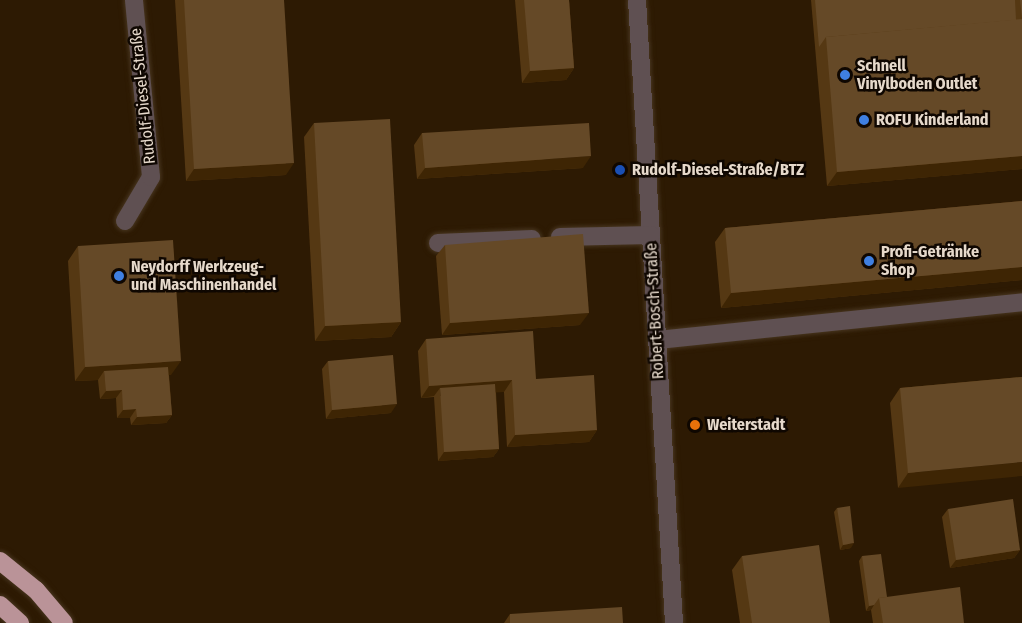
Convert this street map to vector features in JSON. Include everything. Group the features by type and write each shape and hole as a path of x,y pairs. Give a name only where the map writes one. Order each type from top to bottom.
{"highway":[{"path":"0,561 36,590 64,623"},
{"path":"0,605 20,623"}],"street":[{"name":"Rudolf-Diesel-Straße","path":"125,221 151,177 134,0"},
{"name":"Robert-Bosch-Straße","path":"637,0 674,623"},
{"path":"438,243 651,235"},
{"path":"657,340 1022,302"}],"building":[{"path":"184,0 284,0 294,163 194,169"},
{"path":"524,0 569,0 574,68 530,71"},
{"path":"815,0 1015,0 1016,20 826,37 819,47"},
{"path":"1022,19 1022,156 837,172 826,37"},
{"path":"390,119 401,322 325,326 314,123"},
{"path":"589,123 591,156 425,168 422,133"},
{"name":"Profi-Getränke Shop","path":"1022,201 1022,267 731,293 725,228"},
{"path":"583,234 589,313 450,323 445,245"},
{"path":"173,240 181,361 85,367 78,246"},
{"path":"533,331 536,379 594,375 597,430 515,435 512,380 429,386 426,339"},
{"path":"393,355 397,404 332,410 328,361"},
{"path":"168,367 172,415 137,417 136,409 123,410 122,390 106,391 104,371"},
{"path":"1022,377 1022,462 908,473 900,388"},
{"path":"495,384 499,449 444,452 440,388"},
{"path":"1013,499 1020,550 956,560 948,509"},
{"path":"850,506 854,543 843,545 837,508"},
{"path":"819,545 830,623 752,623 742,556"},
{"path":"881,554 887,597 879,598 874,605 869,606 862,556"},
{"path":"960,587 964,623 883,623 879,598"},
{"path":"622,607 623,623 510,623 510,614"}],"place":[{"name":"Schnell Vinylboden Outlet","path":"845,75"},
{"name":"ROFU Kinderland","path":"864,120"},
{"name":"Rudolf-Diesel-Straße/BTZ","path":"620,170"},
{"name":"Profi-Getränke Shop","path":"869,261"},
{"name":"Neydorff Werkzeug- und Maschinenhandel","path":"119,276"},
{"name":"Weiterstadt","path":"695,425"}]}
